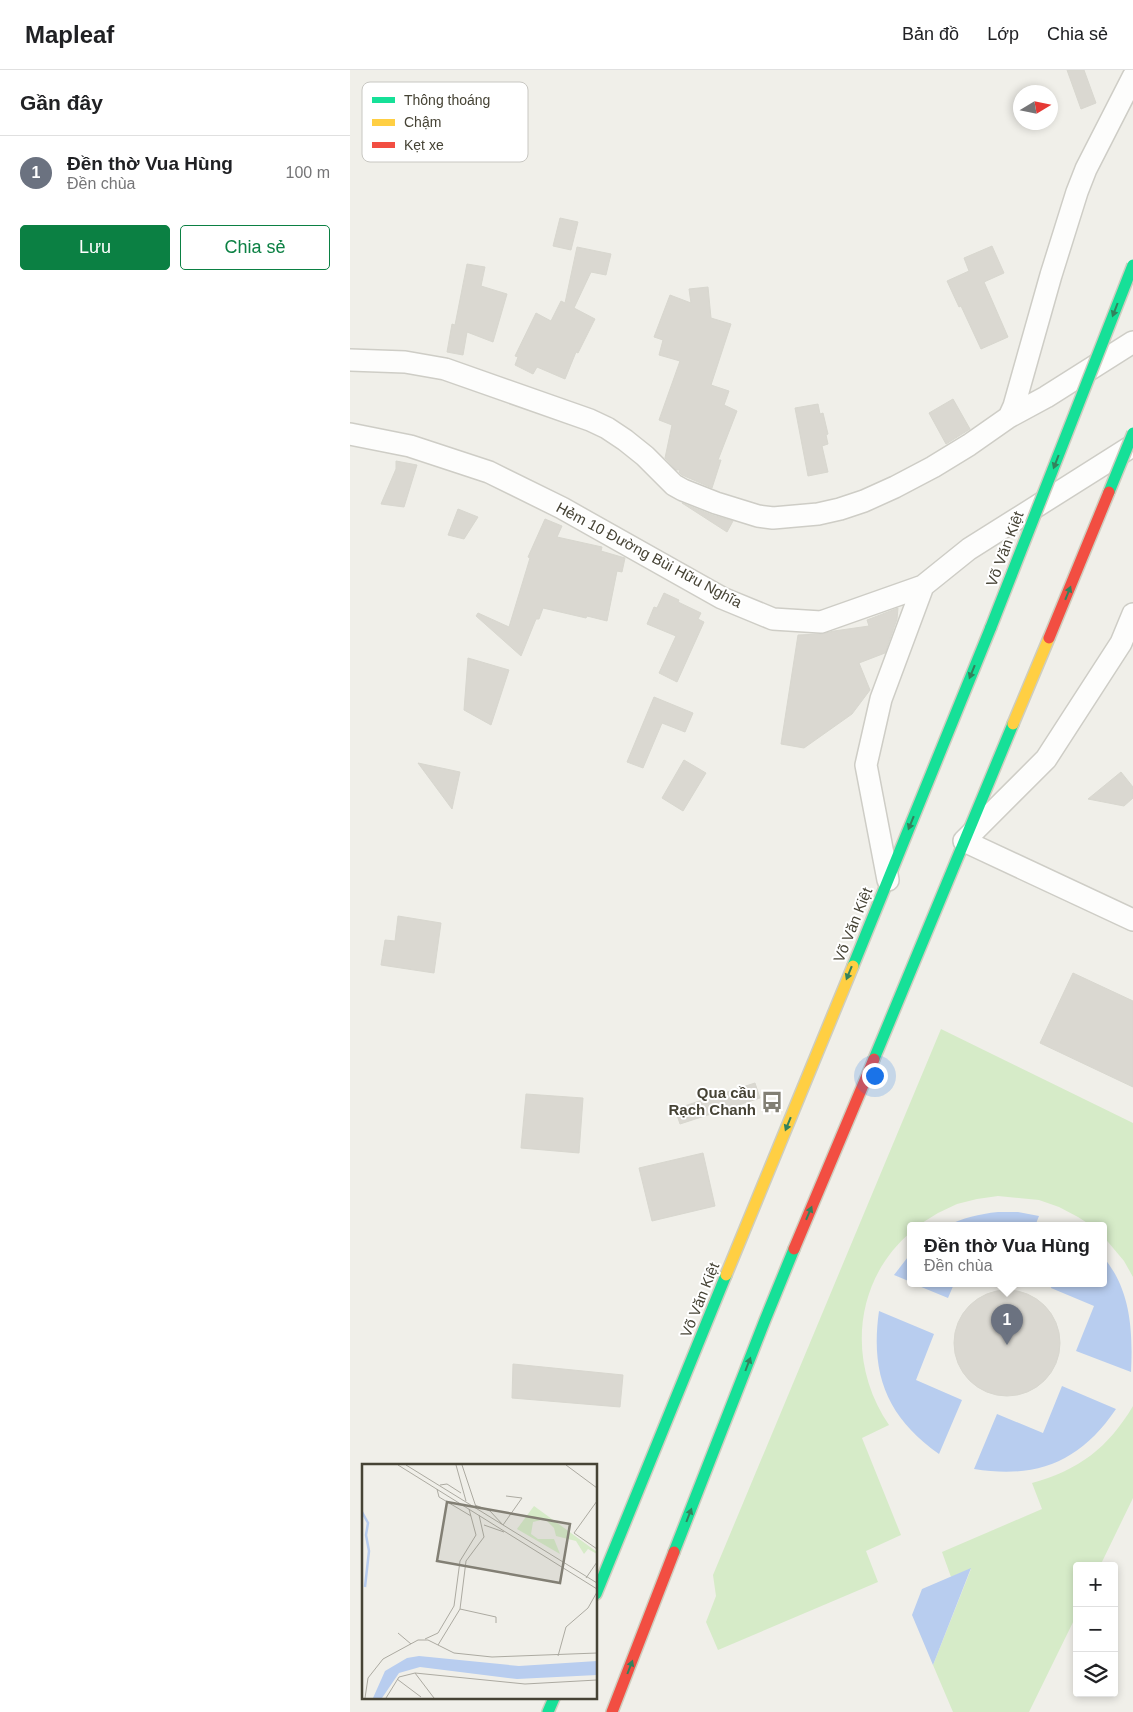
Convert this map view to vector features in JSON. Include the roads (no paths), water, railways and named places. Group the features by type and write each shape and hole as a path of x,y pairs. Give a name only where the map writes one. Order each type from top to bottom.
{"main road":[{"name":"Võ Văn Kiệt","path":"598,1589 991,627 1133,265"},
{"path":"612,1712 765,1320 1133,433"},
{"path":"548,1712 553,1700"}],"street":[{"path":"1010,417 1077,192 1086,169 1133,77"},
{"path":"350,360 405,362 445,369 590,420 625,440 678,488 735,510 773,518 840,510 895,487 933,467 1010,417 1046,397 1133,342"},
{"name":"Hẻm 10 Đường Bùi Hữu Nghĩa","path":"350,434 410,446 489,472 562,508 722,598 773,619 821,622 923,586 969,550 1133,445"},
{"path":"888,880 866,765 881,699 923,586"},
{"path":"1133,614 1121,643 1046,759 964,841 1133,920"}],"water":[{"path":"1018,1212 1039,1216 1037,1222 956,1222 984,1214"},
{"path":"907,1258 907,1280 894,1275"},
{"path":"1107,1262 1125,1297 1130,1326 1131,1372 1076,1351 1094,1306 1051,1288 1107,1287"},
{"path":"921,1287 953,1287 948,1298"},
{"path":"879,1311 934,1334 916,1380 962,1400 939,1454 906,1425 886,1392 880,1374 877,1355"},
{"path":"1062,1386 1116,1409 1087,1442 1072,1454 1055,1463 1018,1471 974,1469 997,1414 1043,1433"},
{"path":"971,1568 933,1665 912,1615 922,1589"}],"place":[{"name":"Qua cầu Rạch Chanh","path":"772,1102"},
{"name":"Đền thờ Vua Hùng","path":"1007,1345"}]}
